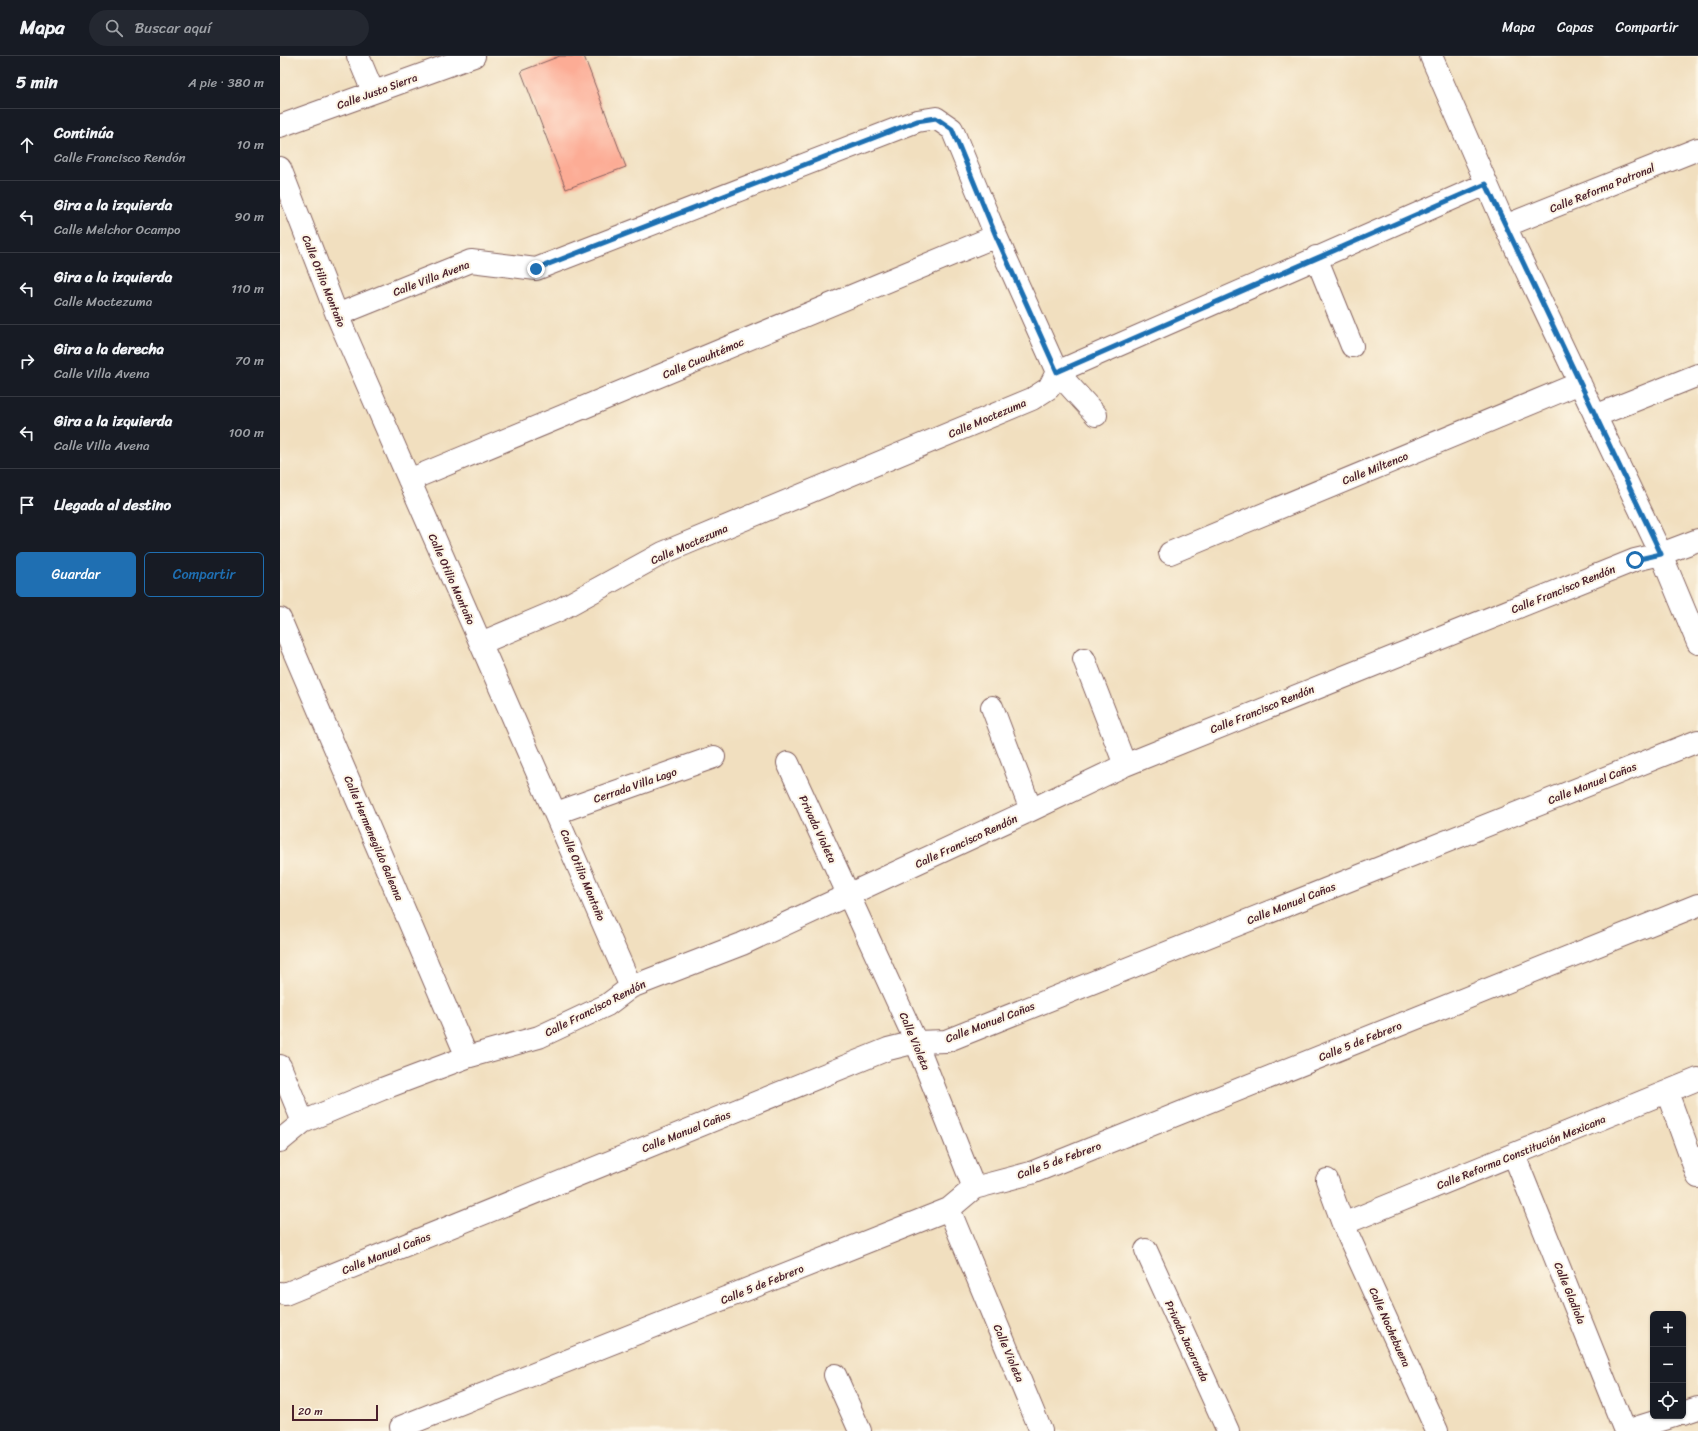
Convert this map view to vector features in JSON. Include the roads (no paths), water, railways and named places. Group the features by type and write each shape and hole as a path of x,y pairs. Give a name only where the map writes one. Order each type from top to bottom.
{"street":[{"path":"358,56 374,92"},
{"name":"Calle Justo Sierra","path":"280,126 474,56"},
{"path":"1431,56 1505,226 1661,554 1698,643"},
{"name":"Calle Villa Avena","path":"337,315 471,261 536,269 917,121 936,118 952,129 996,236 1057,372 1096,415"},
{"name":"Calle Reforma Patronal","path":"1505,226 1698,149"},
{"name":"Calle Otilio Montaño","path":"280,168 337,315 631,987"},
{"path":"1057,372 1316,257 1486,184"},
{"name":"Calle Cuauhtémoc","path":"409,480 996,236"},
{"path":"1316,257 1352,346"},
{"name":"Calle Moctezuma","path":"481,643 559,610 663,553 1032,399 1048,388 1057,372"},
{"path":"1595,416 1698,375"},
{"name":"Calle Miltenco","path":"1170,553 1580,384"},
{"name":"Calle Francisco Rendón","path":"280,1141 303,1122 382,1089 467,1057 539,1037 607,1005 631,987 742,944 849,896 1125,765 1628,563 1661,554 1698,540"},
{"name":"Calle Hermenegildo Galeana","path":"280,619 467,1057"},
{"path":"1084,659 1125,765"},
{"path":"992,707 1031,810"},
{"name":"Calle Manuel Cañas","path":"280,1293 285,1294 880,1052 916,1042 946,1040 1698,741"},
{"name":"Cerrada Villa Lago","path":"556,813 714,757"},
{"name":"Privada Violeta","path":"788,763 849,896"},
{"name":"Calle Violeta","path":"849,896 916,1042 974,1188"},
{"name":"Calle 5 de Febrero","path":"401,1427 949,1209 974,1188 1031,1173 1698,905"},
{"path":"280,1066 303,1122"},
{"name":"Calle Reforma Constitución Mexicana","path":"1343,1224 1698,1079"},
{"path":"1667,1092 1698,1177"},
{"name":"Calle Gladiola","path":"1514,1155 1626,1431"},
{"name":"Calle Nochebuena","path":"1327,1180 1343,1224 1437,1431"},
{"name":"Calle Violeta","path":"949,1209 1041,1431"},
{"name":"Privada Jacaranda","path":"1146,1250 1228,1431"},
{"path":"835,1375 860,1431"},
{"path":"1686,1412 1698,1408"},
{"path":"1626,1431 1664,1419"}]}
